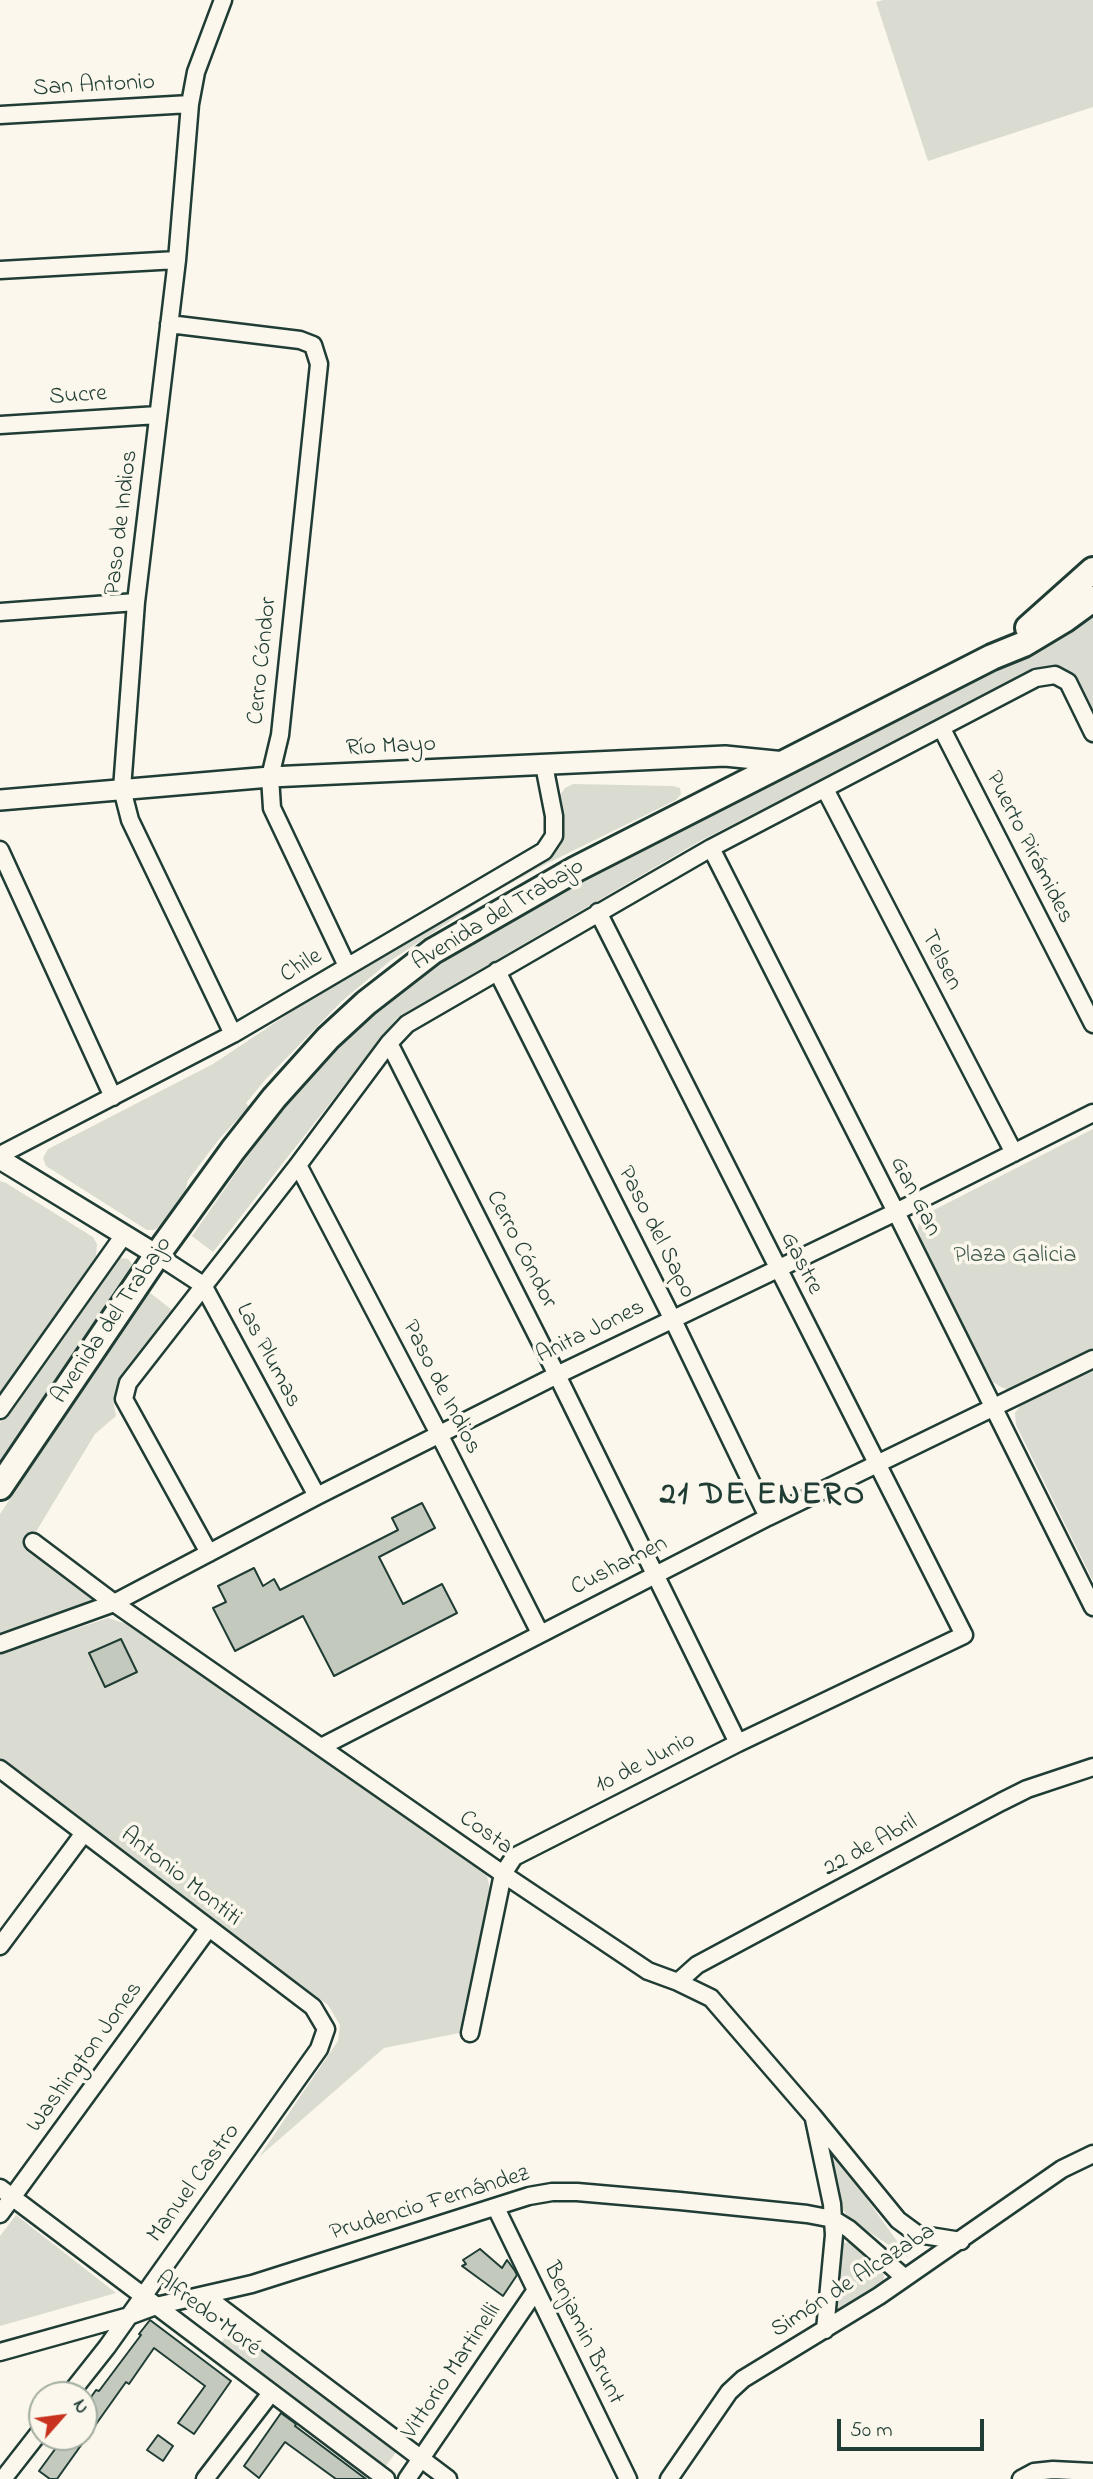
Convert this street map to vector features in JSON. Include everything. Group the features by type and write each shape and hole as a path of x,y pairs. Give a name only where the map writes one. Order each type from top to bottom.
{"main road":[{"name":"Avenida del Trabajo","path":"992,657 1035,623 1093,570"},
{"name":"Avenida del Trabajo","path":"0,1487 157,1255 274,1098 328,1038 394,980 433,951 576,869 992,657 1024,644 1093,599"}],"street":[{"name":"Paso de Indios","path":"223,0 196,72 190,104 177,260 136,602 122,789 130,820 233,1034"},
{"name":"San Antonio","path":"0,114 190,104"},
{"path":"0,270 177,260"},
{"name":"Cerro Cóndor","path":"169,324 300,340 313,345 318,364 280,734 270,777 272,808 347,966"},
{"name":"Sucre","path":"0,425 158,415"},
{"path":"0,611 136,602"},
{"name":"Avenida del Trabajo","path":"209,1553 124,1399 128,1382 298,1165 389,1043 407,1024 710,848 1036,678 1055,675 1068,682 1093,733"},
{"name":"Puerto Pirámides","path":"942,729 1093,1024"},
{"name":"Río Mayo","path":"0,800 270,777 724,756 785,762"},
{"name":"Chile","path":"0,1157 233,1034 544,851 554,836 554,816 544,765"},
{"name":"Telsen","path":"825,789 1014,1153"},
{"name":"Gan Gan","path":"710,848 1093,1607"},
{"path":"0,850 113,1097"},
{"name":"Gastre","path":"598,912 964,1635"},
{"name":"Paso del Sapo","path":"497,971 672,1318 768,1517"},
{"name":"Cerro Cóndor","path":"389,1043 657,1574 738,1743"},
{"name":"Anita Jones","path":"114,1603 439,1434 1093,1113"},
{"path":"0,1157 157,1255"},
{"name":"Paso de Indios","path":"298,1165 540,1633"},
{"name":"Avenida del Trabajo","path":"0,1410 124,1235"},
{"name":"Las Plumas","path":"157,1255 203,1285 317,1496"},
{"name":"Cushamen","path":"321,1747 768,1517 1093,1359"},
{"name":"Costa","path":"33,1542 114,1603 503,1874 648,1971 711,1998 898,2220 917,2234 961,2241"},
{"path":"0,1644 114,1603"},
{"name":"10 de Junio","path":"503,1874 514,1857 738,1743 964,1635"},
{"name":"22 de Abril","path":"678,1982 697,1965 1001,1802 1027,1789 1093,1767"},
{"name":"Antonio Montiti","path":"0,1769 313,2007 326,2029"},
{"path":"0,1946 84,1833"},
{"path":"470,2034 503,1874"},
{"name":"Washington Jones","path":"0,2214 6,2192 208,1929"},
{"name":"Manuel Castro","path":"149,2301 319,2049 326,2029"},
{"name":"Costa","path":"813,2116 834,2235 825,2330"},
{"name":"Simón de Alcazaba","path":"669,2479 729,2392 743,2379 905,2278 1062,2169 1093,2154"},
{"name":"Alfredo Moré","path":"6,2192 386,2479"},
{"name":"Prudencio Fernández","path":"0,2352 129,2316 149,2301 204,2295 252,2284 529,2196 552,2192 578,2192 794,2212 833,2219 849,2229 905,2278"},
{"name":"Benjamin Brunt","path":"496,2208 628,2479"},
{"name":"Vittorio Martinelli","path":"407,2479 536,2290"},
{"name":"Alfredo Moré","path":"204,2295 448,2479"},
{"path":"80,2381 129,2316"},
{"path":"205,2479 271,2393"},
{"path":"3,2479 28,2447"},
{"path":"1021,2479 1034,2472 1053,2470 1093,2472"}],"green space":[{"path":"1093,0 1093,107 928,161 876,2"},
{"path":"1093,610 1093,716 1054,668 1037,670 700,841 397,1018 213,1252 192,1236 277,1114 347,1037 404,990 465,946 528,909 1053,637"},
{"path":"573,784 673,786 680,788 681,794 676,800 544,865 488,896 390,961 342,1001 265,1080 246,1103 249,1107 220,1138 188,1180 183,1199 163,1224 154,1230 147,1230 46,1166 43,1158 48,1149 213,1064 348,974 546,856 558,847 563,836 560,795 565,788"},
{"name":"Plaza Galicia","path":"1093,1129 1093,1348 1009,1390 993,1382 920,1242 917,1234 919,1222 924,1215"},
{"path":"0,1181 93,1237 97,1244 96,1257 0,1396"},
{"path":"128,1259 132,1264 129,1271 0,1461 0,1423 113,1261"},
{"path":"149,1292 172,1310 124,1372 113,1400 116,1416 95,1434 28,1545 32,1554 95,1600 0,1634 0,1514"},
{"path":"1093,1371 1093,1581 1016,1425 1015,1413 1021,1405"},
{"path":"108,1618 130,1625 478,1865 487,1876 490,1889 459,2033 384,2048 259,2157 338,2041 340,2025 328,2005 203,1914 0,1759 0,1654"},
{"path":"822,2150 831,2153 842,2164 909,2258 852,2221 843,2210"},
{"path":"16,2215 116,2293 0,2326 0,2236"},
{"path":"838,2244 860,2244 882,2267 883,2289 840,2317 836,2313 834,2250"},
{"path":"232,2329 396,2452 386,2466 221,2343"}],"building":[{"path":"422,1503 435,1528 379,1557 403,1604 442,1584 457,1613 334,1676 303,1616 235,1651 213,1608 226,1602 218,1586 254,1568 263,1586 274,1579 280,1590 398,1530 392,1518"},
{"path":"121,1639 137,1672 105,1687 89,1653"},
{"path":"480,2249 502,2268 507,2260 517,2275 503,2296 462,2266 466,2264 463,2260"},
{"path":"150,2320 231,2381 194,2434 178,2423 205,2386 154,2348 98,2421 98,2391 141,2335 139,2334"},
{"path":"281,2413 366,2479 336,2479 285,2442 259,2478 244,2466"},
{"path":"158,2435 173,2446 163,2461 147,2450"},
{"path":"54,2451 77,2451 57,2479 50,2479 39,2471"}],"district":[{"name":"21 DE ENERO","path":"763,1498"}]}
